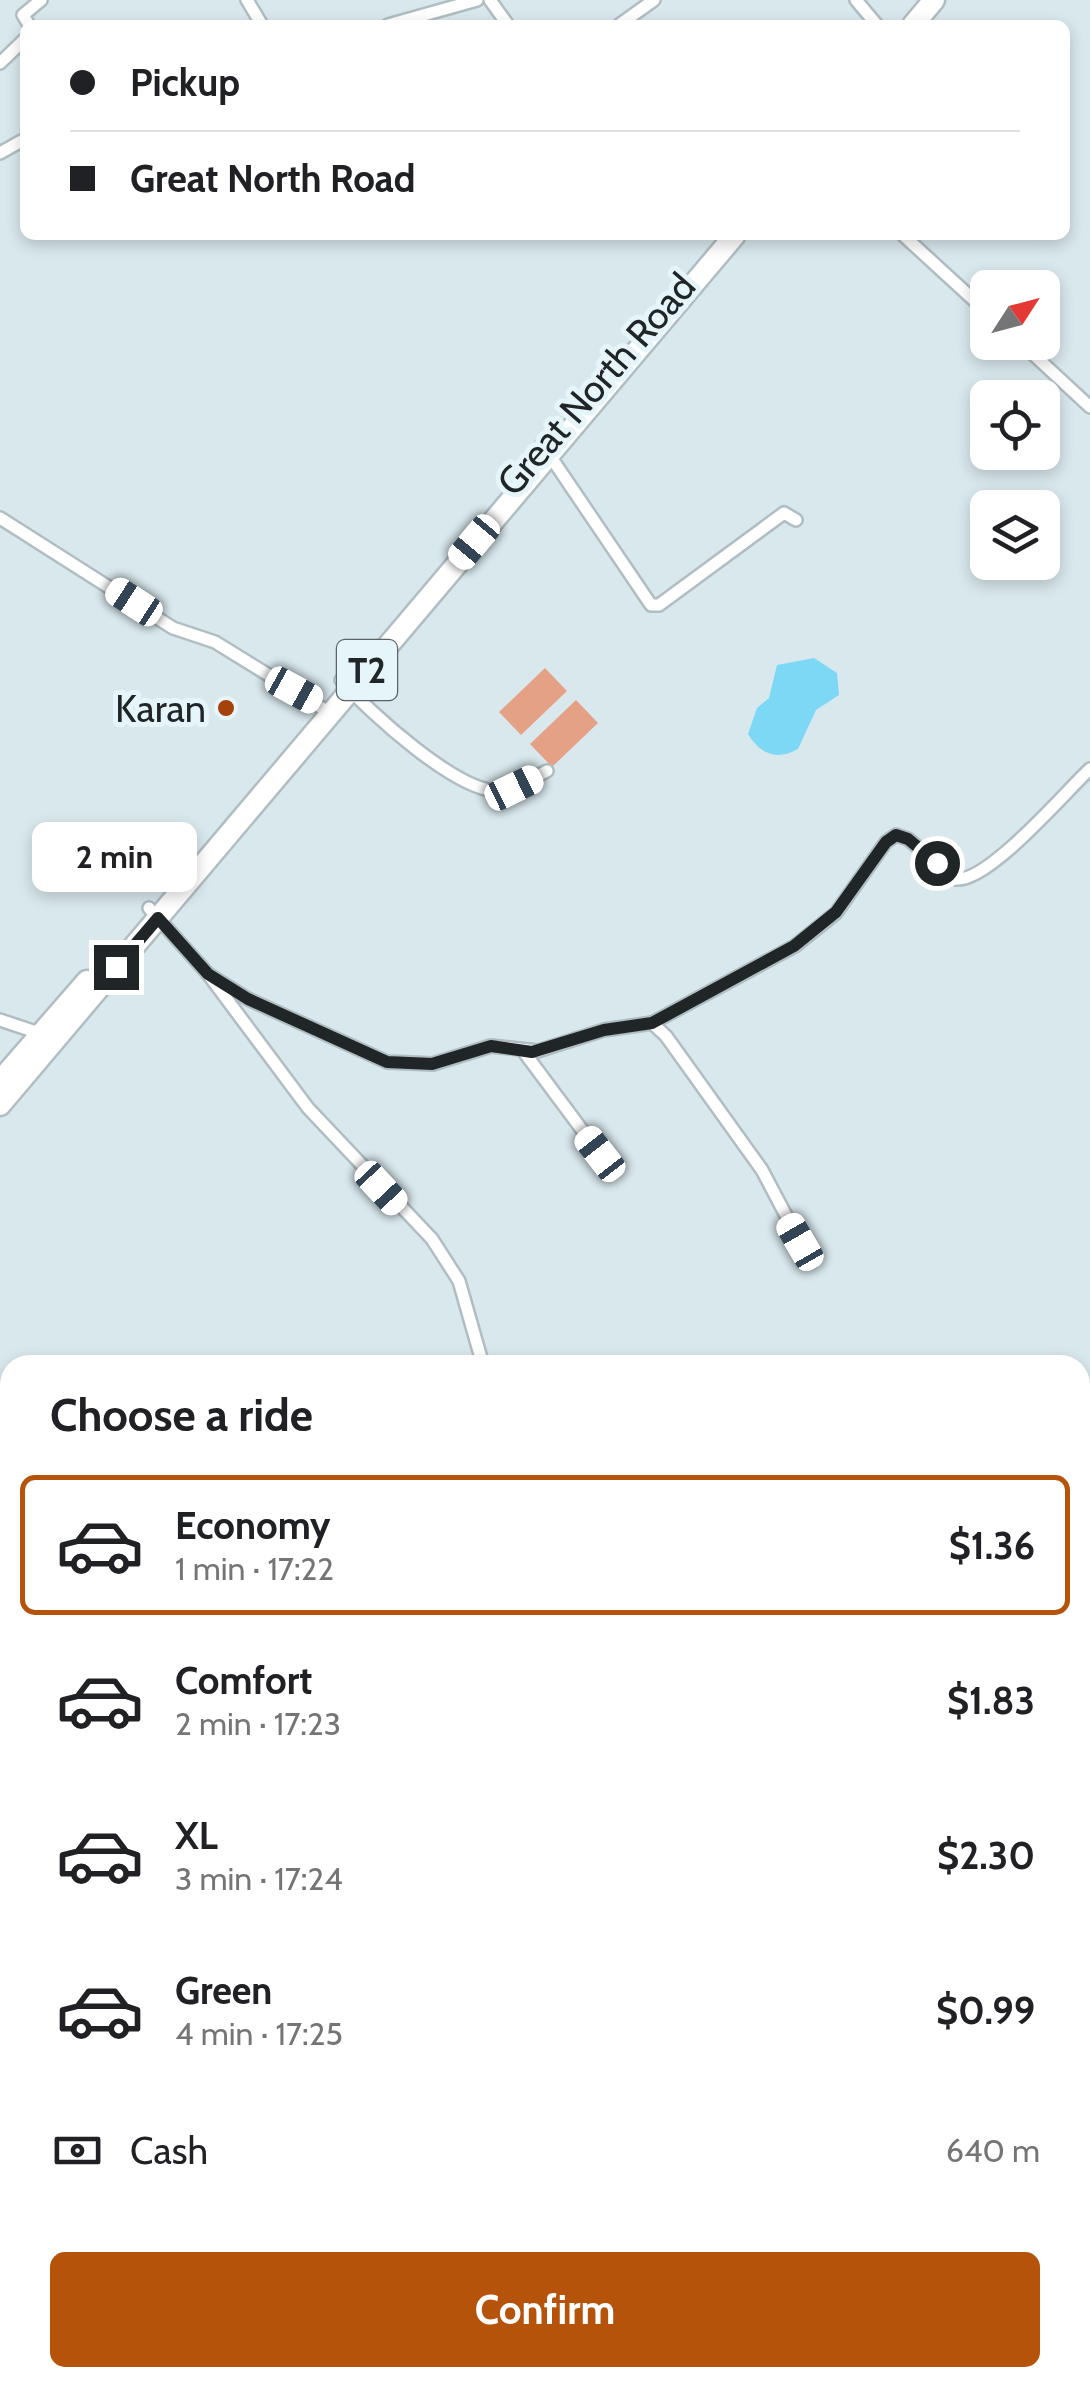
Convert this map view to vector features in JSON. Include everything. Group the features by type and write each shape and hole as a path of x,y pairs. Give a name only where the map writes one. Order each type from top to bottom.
{"highway":[{"path":"905,20 922,0"},
{"path":"916,20 934,0"},
{"name":"Great North Road","path":"0,1105 48,1037 721,240"},
{"name":"Great North Road","path":"546,449 731,240"},
{"name":"Great North Road","path":"0,1081 48,1037"}],"street":[{"path":"26,20 22,15 42,0"},
{"path":"406,20 476,0"},
{"path":"626,20 654,0"},
{"path":"856,0 873,20"},
{"path":"0,63 20,44"},
{"path":"908,240 970,296"},
{"path":"1039,360 1090,407"},
{"path":"546,449 651,605 658,604 784,513 796,520"},
{"path":"0,518 174,628 215,642 326,709"},
{"path":"345,685 427,758 480,786 504,790 547,771"},
{"path":"208,974 248,999 387,1062 450,1061 491,1046 524,1052 652,1023 794,946 836,912 891,838 908,839 956,879 970,878 1015,842 1090,769"},
{"path":"153,913 208,974 308,1108 432,1238 459,1281 480,1355"},
{"path":"0,1020 48,1037"},
{"path":"652,1023 666,1036 762,1170 800,1242"},
{"path":"524,1052 600,1154"}],"shaded area":[{"path":"545,668 567,691 521,735 499,712"},
{"path":"576,700 598,723 552,767 530,744"}],"water":[{"path":"814,658 837,673 839,695 816,710 798,749 783,755 770,754 748,734 757,708 769,698 777,665"}],"place":[{"name":"Karan","path":"226,708"}],"route":[{"path":"116,967 158,918 208,974 248,999 374,1058 414,1065 450,1061 491,1046 532,1052 604,1030 652,1023 794,946 836,912 886,842 896,835 908,839 937,863"}]}
